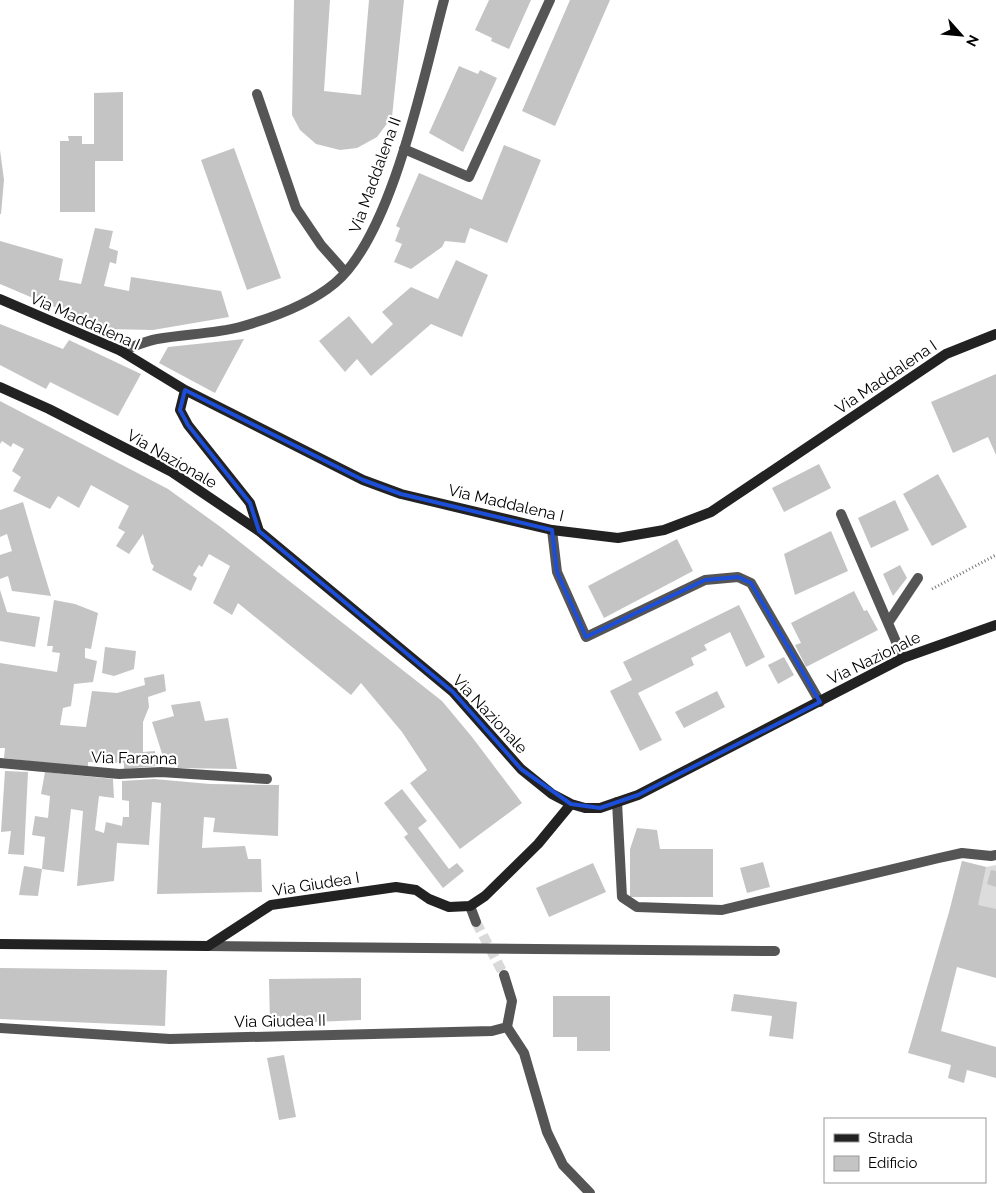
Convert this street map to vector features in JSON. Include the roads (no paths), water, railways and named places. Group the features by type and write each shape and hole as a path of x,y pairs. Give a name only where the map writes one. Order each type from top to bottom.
{"street":[{"name":"Via Maddalena II","path":"122,351 156,339 239,327 312,298 335,283 357,260 373,232 404,148 444,0"},
{"path":"404,148 469,177 550,0"},
{"path":"256,94 296,208 321,245 345,272"},
{"name":"Via Maddalena I","path":"0,299 122,351 185,390 363,480 401,494 552,530 618,538 664,530 711,512 946,354 996,334"},
{"name":"Via Nazionale","path":"0,387 49,409 172,472 259,531 453,692 521,770 552,794 571,804 585,808 600,808 638,795 902,658 996,625"},
{"path":"185,390 180,410 188,425 250,503 259,531"},
{"path":"841,514 902,658"},
{"path":"552,530 557,572 586,638 705,580 738,576 750,583 820,702"},
{"path":"888,623 918,578"},
{"name":"Via Faranna","path":"0,763 109,774 161,772 267,779"},
{"path":"617,802 622,897 637,906 722,910 946,856 962,853 990,856 996,854"},
{"path":"476,922 470,906 485,896 538,844 571,804"},
{"name":"Via Giudea I","path":"208,946 271,905 396,887 416,890 429,899 449,907 470,906"},
{"path":"0,944 775,951"},
{"path":"504,975 512,1001 507,1027 524,1053 547,1132 559,1156 582,1187 590,1193"},
{"name":"Via Giudea II","path":"0,1028 170,1039 492,1031 507,1027"}],"tunnel":[{"path":"476,922 504,975"}]}
